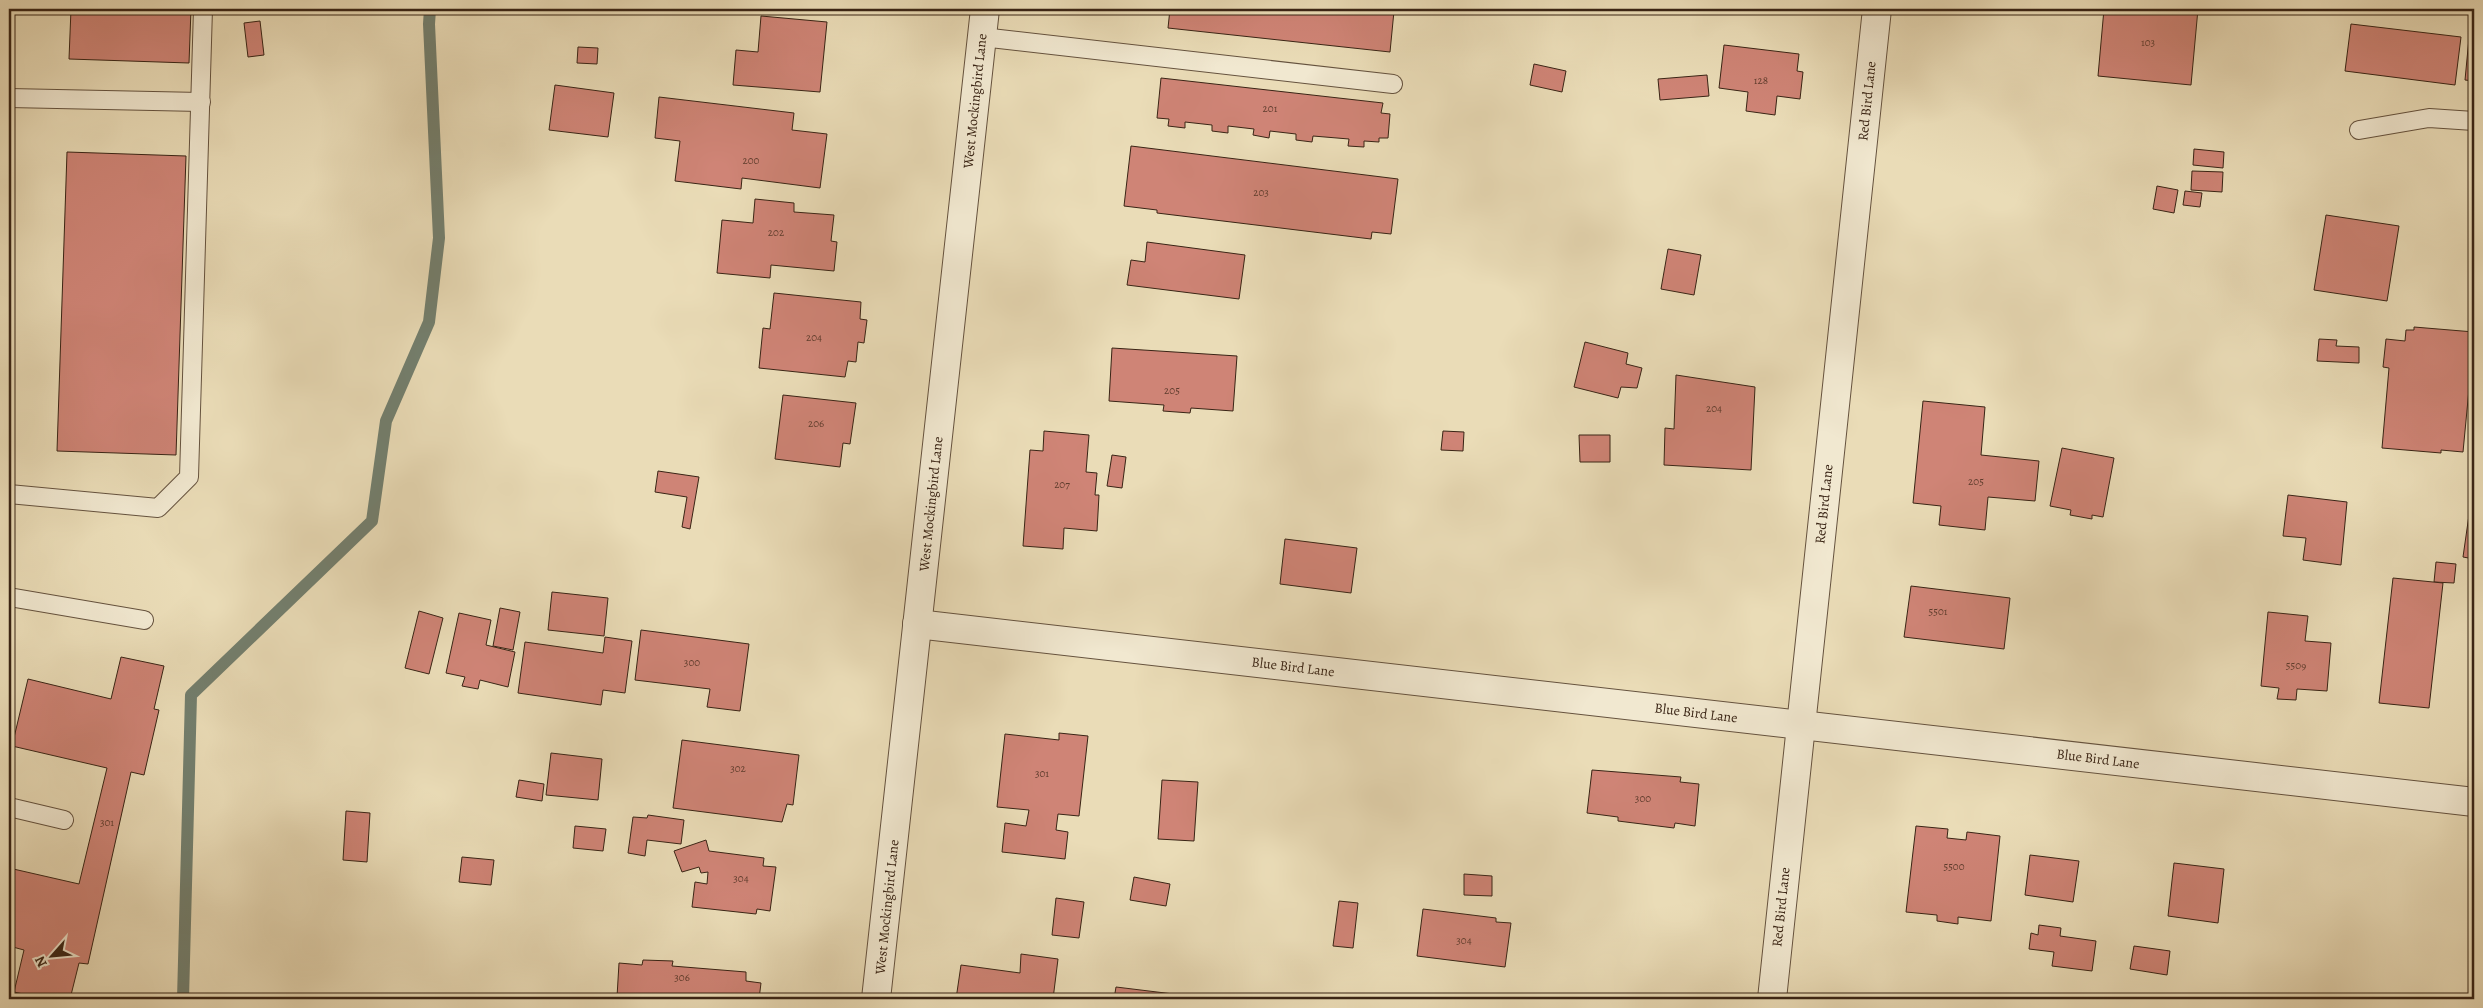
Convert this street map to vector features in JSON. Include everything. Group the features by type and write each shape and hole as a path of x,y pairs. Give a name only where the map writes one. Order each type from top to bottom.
{"street":[{"name":"West Mockingbird Lane","path":"876,999 985,9"},
{"name":"Red Bird Lane","path":"1772,999 1877,9"},
{"name":"Blue Bird Lane","path":"918,624 2474,802"}],"lane":[{"path":"9,494 158,508 190,477 204,9"},
{"path":"982,37 1393,84"},
{"path":"9,98 201,102"},
{"path":"2359,130 2429,118 2474,121"},
{"path":"9,597 144,620"},
{"path":"9,807 64,820"}],"building":[{"path":"71,9 191,9 189,63 69,59"},
{"path":"1170,9 1381,9 1394,11 1390,52 1168,28"},
{"path":"2104,9 2198,9 2191,85 2098,76"},
{"path":"761,16 827,22 820,92 733,85 736,50 758,52"},
{"path":"260,21 264,55 248,57 244,23"},
{"path":"2351,24 2461,37 2455,85 2345,71"},
{"path":"2469,38 2474,38 2474,81 2465,80"},
{"path":"1724,45 1799,54 1797,71 1803,72 1800,99 1777,96 1775,115 1746,111 1748,92 1719,88"},
{"path":"578,47 598,48 597,64 577,63"},
{"path":"1534,64 1566,71 1562,92 1530,85"},
{"path":"1707,75 1709,96 1660,100 1658,79"},
{"path":"1161,78 1383,103 1381,113 1390,114 1388,138 1379,138 1379,142 1364,141 1364,147 1348,146 1349,139 1313,136 1312,142 1296,140 1296,134 1270,131 1269,138 1253,135 1254,129 1228,126 1228,133 1212,131 1212,125 1185,122 1185,128 1168,126 1169,119 1157,118"},
{"path":"555,85 614,93 608,137 549,130"},
{"path":"659,97 794,113 792,130 827,134 820,188 742,178 741,189 675,181 680,141 655,138"},
{"path":"1131,146 1398,179 1391,234 1372,232 1371,239 1157,213 1157,210 1124,206"},
{"path":"2194,149 2224,152 2223,168 2193,165"},
{"path":"67,152 186,156 176,455 57,451"},
{"path":"2192,171 2223,172 2222,192 2191,190"},
{"path":"2157,186 2178,190 2174,213 2153,209"},
{"path":"2185,191 2202,193 2200,207 2183,205"},
{"path":"755,199 794,203 794,212 834,215 831,241 837,242 834,271 771,265 770,278 717,273 722,220 753,223"},
{"path":"2326,215 2399,226 2387,301 2314,290"},
{"path":"1147,242 1245,255 1239,299 1127,285 1131,260 1145,262"},
{"path":"1668,249 1701,255 1694,295 1661,289"},
{"path":"774,293 861,302 860,319 867,320 864,343 858,342 856,362 848,361 845,377 759,368 763,328 770,329"},
{"path":"2414,327 2474,332 2474,389 2469,389 2463,452 2441,450 2441,453 2382,448 2389,368 2383,367 2386,339 2405,341 2406,330 2414,330"},
{"path":"2319,339 2337,340 2336,346 2359,347 2359,363 2317,361"},
{"path":"1585,342 1628,353 1626,364 1642,368 1637,388 1621,387 1618,398 1574,387"},
{"path":"1112,348 1237,356 1233,411 1191,408 1190,413 1163,411 1164,405 1109,401"},
{"path":"1676,375 1755,387 1751,470 1664,465 1665,428 1674,429"},
{"path":"783,395 856,403 850,444 843,443 840,467 775,459"},
{"path":"1923,401 1985,407 1981,455 2039,461 2035,501 1988,497 1985,530 1939,525 1941,506 1913,503"},
{"path":"1044,431 1089,435 1086,472 1097,473 1095,495 1099,495 1097,531 1064,528 1063,549 1023,546 1030,450 1043,451"},
{"path":"1443,431 1464,432 1463,451 1441,450"},
{"path":"1579,435 1610,435 1610,462 1580,462"},
{"path":"2062,448 2114,458 2103,517 2092,515 2092,519 2070,515 2071,510 2050,506"},
{"path":"1112,455 1126,457 1122,488 1107,486"},
{"path":"658,471 699,477 690,529 682,527 687,497 655,492"},
{"path":"2288,495 2347,502 2341,565 2303,560 2306,538 2283,536"},
{"path":"2469,515 2474,516 2474,559 2463,557"},
{"path":"1285,539 1357,548 1351,593 1280,584"},
{"path":"2436,562 2456,564 2454,583 2434,582"},
{"path":"2393,578 2443,583 2429,708 2379,703"},
{"path":"1911,586 2010,598 2004,649 1904,637"},
{"path":"552,592 608,598 604,636 548,630"},
{"path":"500,608 520,612 513,650 493,646"},
{"path":"419,611 443,618 429,674 405,668"},
{"path":"2268,612 2308,616 2305,641 2331,643 2327,691 2297,689 2296,700 2277,699 2279,688 2261,686"},
{"path":"459,613 491,620 486,645 515,652 508,687 480,680 478,689 462,686 465,677 446,673"},
{"path":"641,630 749,644 740,711 707,707 710,689 635,680"},
{"path":"605,637 632,641 625,693 603,690 601,705 518,693 525,642 603,653"},
{"path":"121,657 164,666 154,709 159,710 144,775 131,772 88,964 79,963 70,999 46,999 14,992 24,950 9,946 9,868 79,884 107,768 12,746 28,679 111,699"},
{"path":"1059,733 1088,736 1079,816 1058,814 1056,830 1068,832 1065,859 1002,852 1005,823 1026,826 1029,810 997,807 1005,734 1059,740"},
{"path":"682,740 799,755 793,805 787,804 782,822 673,808"},
{"path":"551,753 602,759 598,800 546,795"},
{"path":"1592,770 1681,777 1680,782 1699,784 1695,826 1675,823 1674,828 1618,821 1618,817 1587,813"},
{"path":"519,780 544,784 542,801 516,797"},
{"path":"1162,780 1198,782 1194,841 1158,839"},
{"path":"346,811 370,813 367,862 343,860"},
{"path":"648,815 684,820 681,844 647,840 645,856 628,853 633,817 647,818"},
{"path":"575,826 606,829 603,851 573,848"},
{"path":"1916,826 1948,829 1947,838 1966,840 1967,832 2000,836 1991,921 1958,917 1958,924 1937,921 1937,915 1906,912"},
{"path":"706,840 709,851 764,858 763,866 776,867 770,911 757,909 756,914 692,907 695,882 707,884 708,872 701,873 699,867 682,872 674,851"},
{"path":"2030,855 2079,861 2073,902 2025,895"},
{"path":"462,857 494,860 491,885 459,882"},
{"path":"2174,863 2224,869 2218,923 2168,916"},
{"path":"1464,874 1492,876 1492,896 1464,895"},
{"path":"1134,877 1170,884 1166,906 1130,900"},
{"path":"1056,898 1084,902 1079,938 1052,935"},
{"path":"1339,901 1358,903 1353,948 1333,946"},
{"path":"1423,909 1496,918 1496,922 1511,923 1505,967 1417,956"},
{"path":"2039,925 2061,928 2060,936 2096,941 2092,971 2052,966 2054,952 2029,949 2031,933 2038,935"},
{"path":"2134,946 2170,951 2167,975 2130,969"},
{"path":"1021,954 1058,959 1053,999 956,999 961,965 1020,973"},
{"path":"643,960 673,961 672,966 746,972 746,981 761,983 759,999 643,999 617,997 619,963 642,965"},
{"path":"1116,987 1198,997 1198,999 1114,999"}],"waterway":[{"path":"183,999 191,695 372,521 386,421 429,322 439,238 429,24 430,9"}]}
